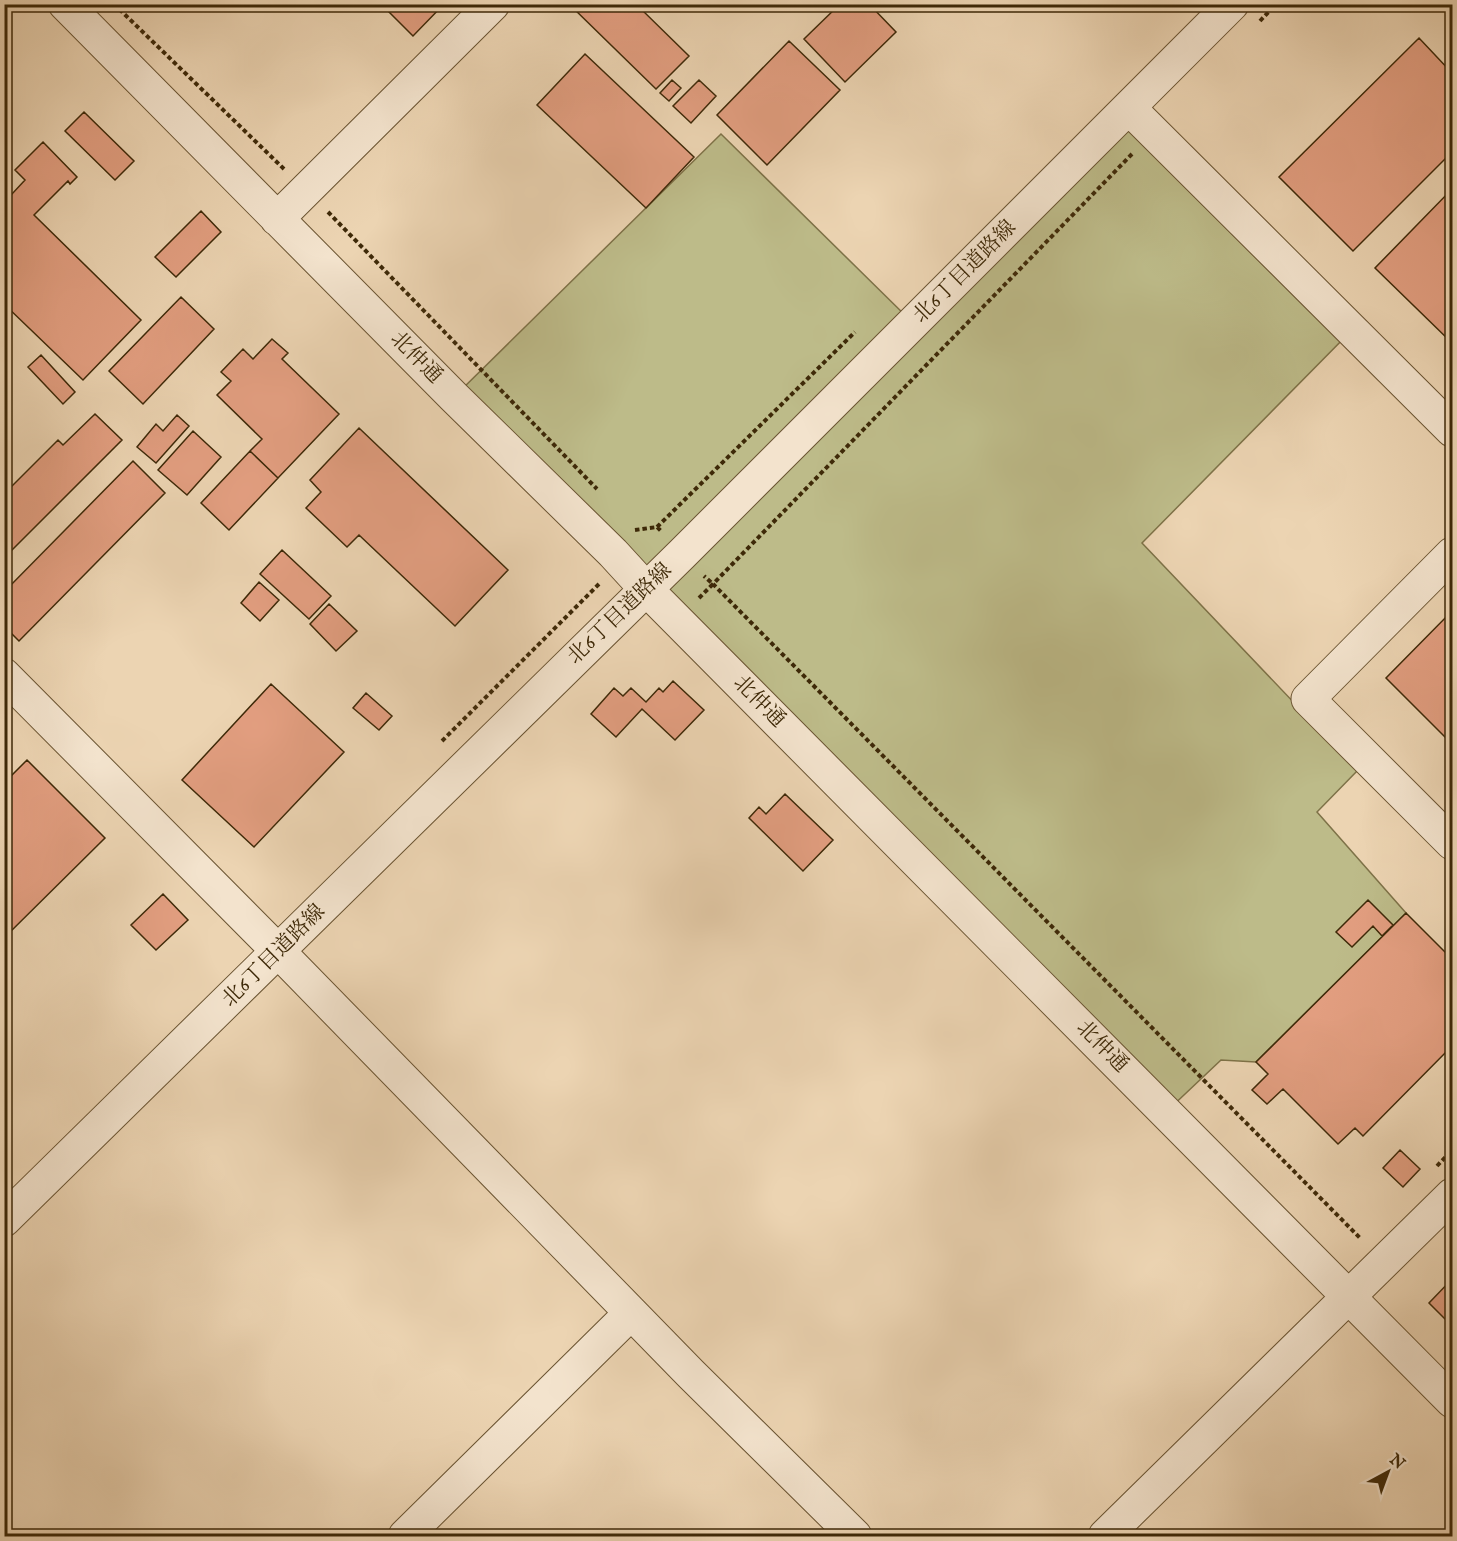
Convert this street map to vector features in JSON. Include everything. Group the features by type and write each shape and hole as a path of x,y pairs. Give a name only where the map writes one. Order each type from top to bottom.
{"street":[{"name":"北仲通","path":"64,4 613,553 646,589 1452,1401"},
{"path":"277,219 493,4"},
{"name":"北6丁目道路線","path":"4,1220 646,589 1232,4"},
{"path":"1129,108 1452,430"},
{"path":"1452,554 1308,699 1452,843"},
{"path":"4,675 279,952 631,1313 855,1536"},
{"path":"1105,1536 1452,1195"},
{"path":"405,1536 631,1313"}],"path":[{"path":"114,4 306,190 603,495"},
{"path":"1260,21 1276,4"},
{"path":"1153,132 712,584 1362,1240"},
{"path":"441,743 605,578"},
{"path":"1436,1166 1452,1150"}],"shaded area":[{"path":"1129,108 1352,330 1142,543 1358,770 1317,812 1406,913 1256,1062 1221,1060 1166,1112 454,397 721,134 913,323"}],"building":[{"path":"381,4 444,4 413,36"},
{"path":"569,4 646,4 642,10 689,56 656,89"},
{"path":"840,4 869,4 896,32 845,82 804,39"},
{"path":"1419,38 1452,73 1452,152 1353,251 1279,177"},
{"path":"789,41 840,90 767,165 717,115"},
{"path":"585,54 694,157 646,208 537,105"},
{"path":"672,80 681,88 669,101 660,93"},
{"path":"699,80 716,96 691,123 673,106"},
{"path":"84,112 134,161 115,180 65,131"},
{"path":"43,142 77,177 70,184 68,181 34,215 141,320 83,380 4,304 4,196 9,191 12,194 25,180 15,170"},
{"path":"1452,189 1452,343 1375,268"},
{"path":"201,211 221,232 176,277 155,257"},
{"path":"181,297 214,329 143,404 109,371"},
{"path":"272,339 288,353 282,359 339,414 278,478 250,451 262,439 217,395 231,381 221,372 243,349 253,359"},
{"path":"41,355 75,392 63,404 28,367"},
{"path":"95,414 122,440 4,558 4,494 58,440 63,445"},
{"path":"177,415 189,426 156,463 137,447 156,424 163,431"},
{"path":"359,428 508,570 455,626 359,535 347,547 306,508 321,492 310,480"},
{"path":"193,431 221,457 187,495 158,470"},
{"path":"250,451 278,478 229,530 201,503"},
{"path":"133,461 165,493 19,641 4,626 4,592"},
{"path":"282,550 331,596 309,619 260,574"},
{"path":"259,582 279,600 260,621 241,603"},
{"path":"329,604 357,631 336,651 310,624"},
{"path":"1452,611 1452,744 1386,678"},
{"path":"673,681 704,710 675,740 642,709 616,737 591,714 614,688 623,696 631,688 646,702 659,688 663,692"},
{"path":"271,684 344,752 254,847 182,780"},
{"path":"366,693 392,716 379,730 353,708"},
{"path":"27,760 105,838 4,938 4,783"},
{"path":"785,794 833,840 803,871 749,818 759,807 766,814"},
{"path":"163,894 188,920 156,950 131,925"},
{"path":"1368,900 1393,925 1382,936 1373,926 1352,947 1336,932"},
{"path":"1406,913 1452,959 1452,1046 1363,1136 1355,1128 1338,1144 1283,1089 1267,1104 1252,1090 1268,1074 1256,1062"},
{"path":"1400,1150 1420,1169 1403,1187 1383,1168"},
{"path":"1452,1279 1452,1326 1429,1303"}]}
